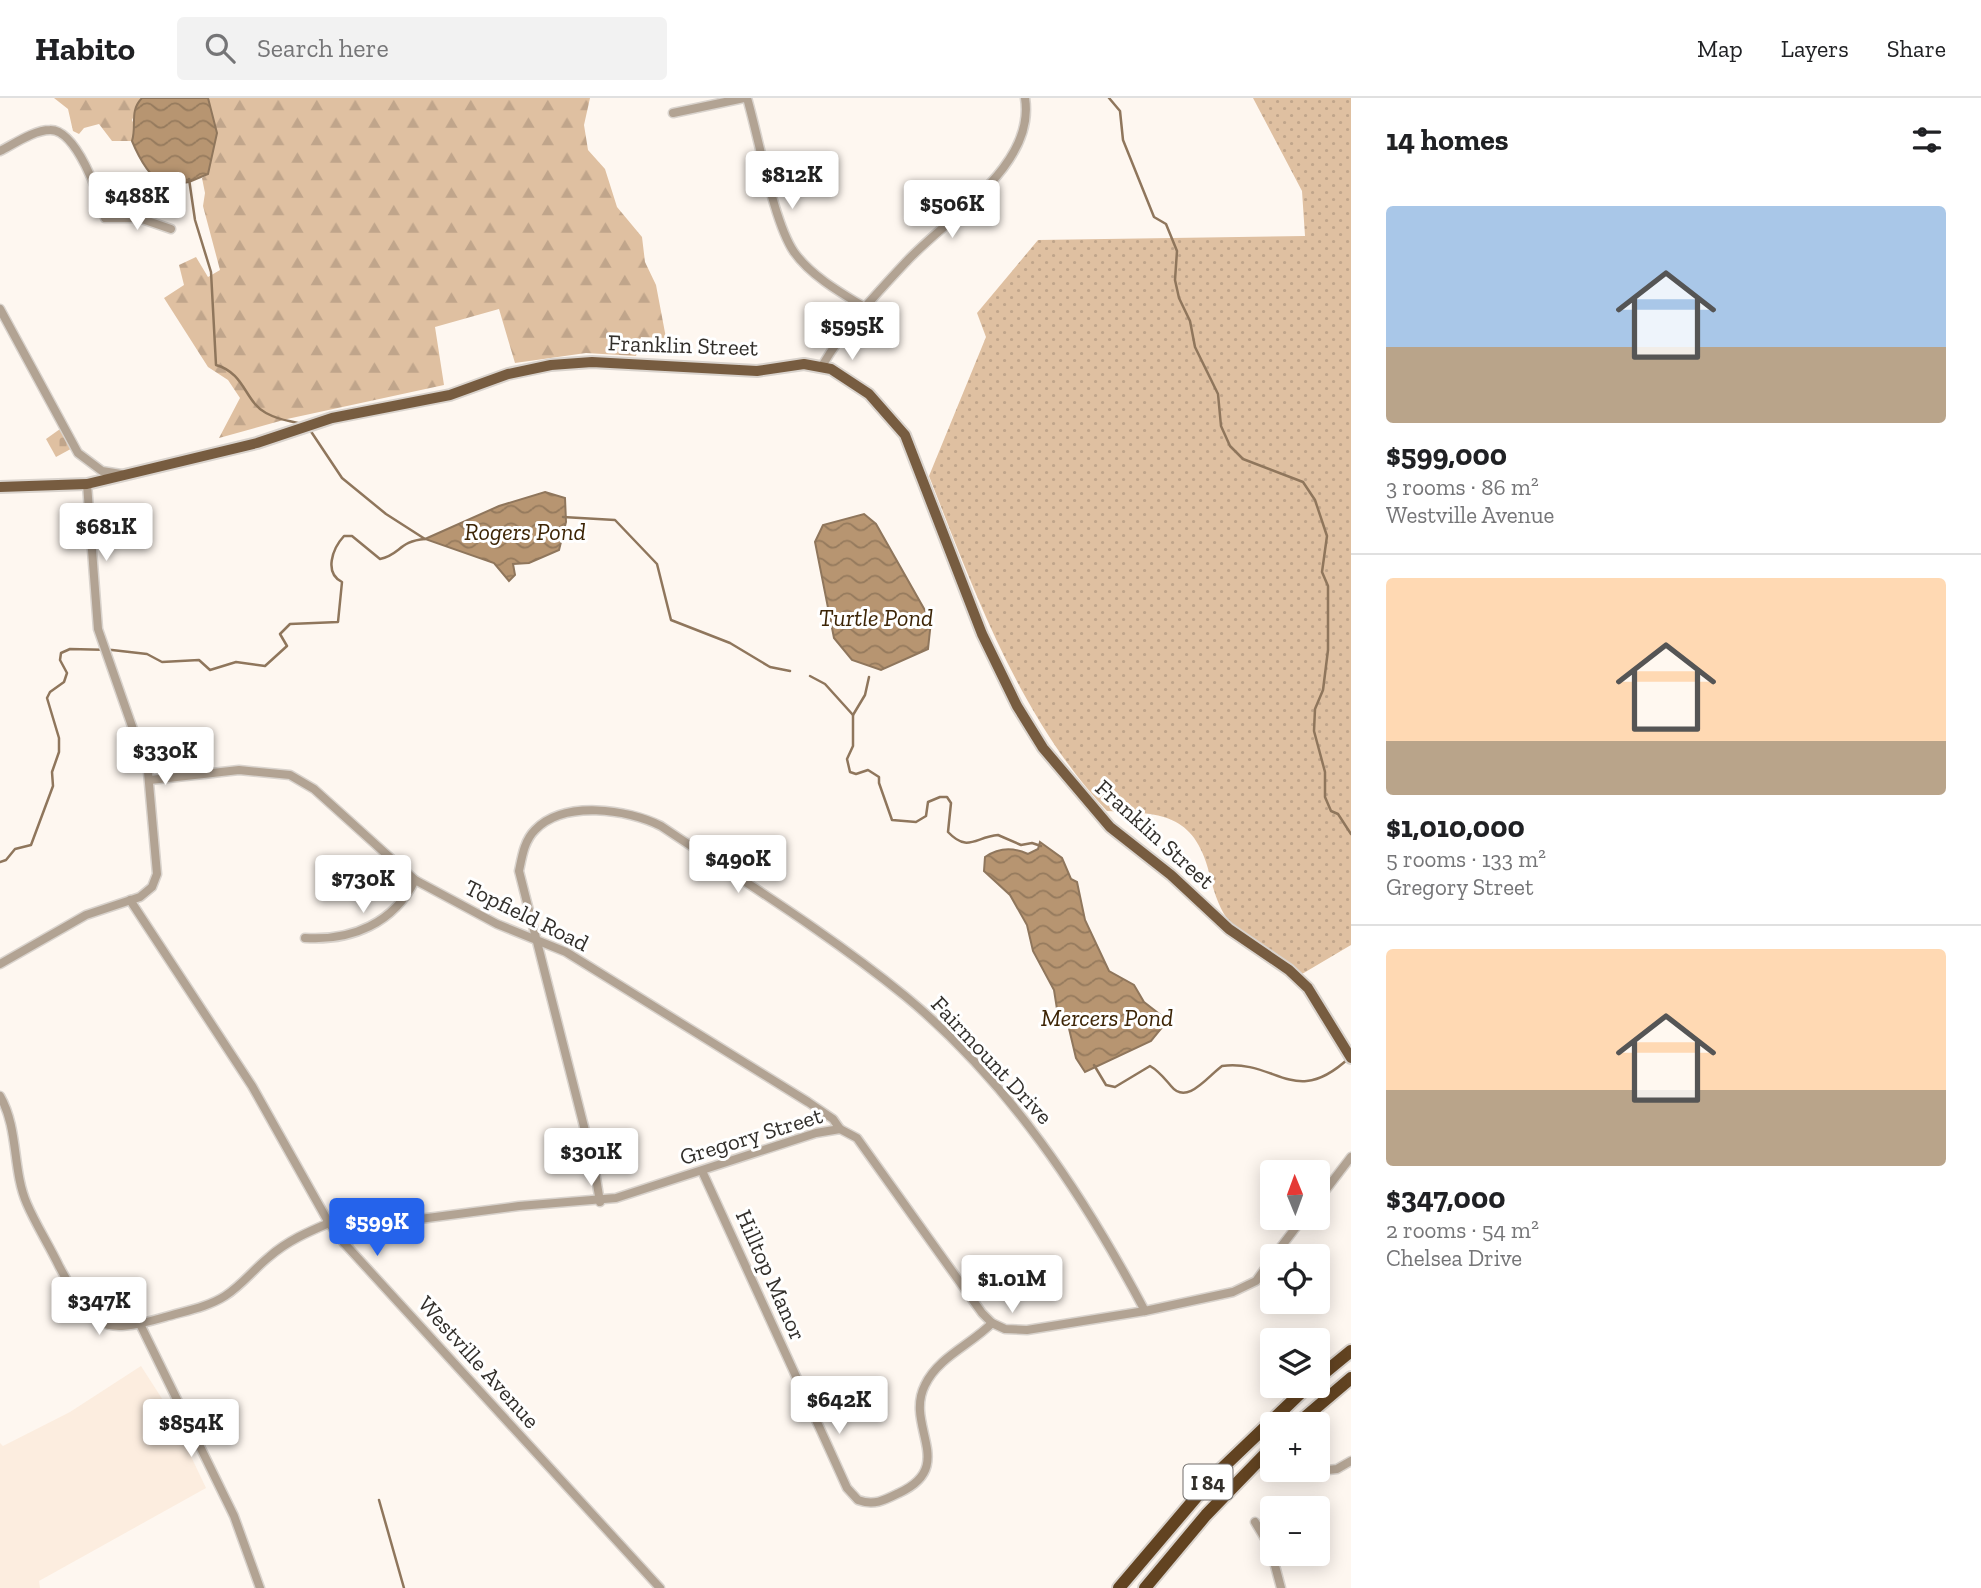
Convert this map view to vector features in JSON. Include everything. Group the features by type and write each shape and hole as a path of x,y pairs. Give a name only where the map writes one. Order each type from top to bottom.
{"highway":[{"path":"1330,1368 1351,1351"},
{"path":"1311,1412 1351,1378"},
{"name":"I 84","path":"1119,1588 1215,1475 1295,1398"},
{"name":"I 84","path":"1145,1588 1206,1515 1260,1459"}],"main road":[{"name":"Franklin Street","path":"0,487 87,484 247,446 332,418 450,395 508,374 551,365 592,362 757,371 804,364 839,372 869,394 905,435 982,634 1017,706 1043,748 1110,827 1171,875 1229,929 1289,970 1308,988 1350,1056"}],"street":[{"path":"673,113 745,98 786,237 803,263 817,276 866,308"},
{"path":"822,366 908,259 952,221 1008,161 1026,128 1025,98"},
{"path":"0,151 46,130 64,133 73,143 102,203 105,218 139,218 171,229"},
{"path":"0,309 78,453 102,471 121,474"},
{"path":"0,964 86,915 146,892 157,874 150,780 104,650 93,595 87,484"},
{"name":"Topfield Road","path":"150,780 239,770 289,775 314,789 415,880 497,924 566,953 796,1094 833,1119 840,1129"},
{"name":"Fairmount Drive","path":"600,1202 594,1166 519,871 524,849 535,830 552,818 581,812 634,815 661,826 853,957 905,997 976,1064 1040,1138 1107,1240 1145,1311"},
{"path":"305,938 342,937 373,926 402,902 415,880"},
{"name":"Westville Avenue","path":"130,900 252,1086 329,1223 344,1243 660,1588"},
{"path":"0,1096 12,1131 17,1170 27,1205 80,1305 95,1320 106,1325 125,1327 139,1324 218,1300 282,1246 329,1223"},
{"name":"Gregory Street","path":"344,1243 366,1232 412,1220 519,1206 600,1202 816,1133 840,1129 857,1138 992,1323"},
{"path":"1330,1184 1351,1157"},
{"name":"Hilltop Manor","path":"702,1171 827,1444 848,1488 858,1500 882,1502 922,1480 928,1466 920,1402 925,1383 939,1366 992,1323"},
{"path":"992,1323 1005,1329 1027,1330 1145,1311 1233,1292 1256,1281 1260,1276"},
{"path":"139,1324 234,1516 260,1588"},
{"path":"1330,1470 1351,1461"},
{"path":"1255,1522 1270,1547 1281,1588"}],"shaded area":[{"path":"141,1366 168,1408 206,1488 39,1581 40,1588 0,1588 0,1443 3,1446 70,1412"}],"green space":[{"path":"54,98 142,98 132,120 136,129 132,141 112,141 99,124 84,128 79,134 73,131 68,109"},
{"path":"208,98 590,98 584,125 588,150 605,169 617,207 642,237 645,262 656,285 666,338 641,337 636,356 586,353 515,363 499,309 435,327 444,385 287,419 219,438 240,398 228,380 208,367 164,298 184,285 179,265 196,257 208,277 220,270 203,206 205,193 202,178 208,174 217,133"},
{"path":"1253,98 1351,98 1351,945 1302,974 1247,937 1227,919 1216,896 1205,858 1187,830 1176,822 1146,813 1107,811 1076,774 1024,695 1002,652 929,476 986,337 977,313 1038,240 1305,236 1302,191"},
{"path":"67,424 78,445 56,457 46,439"}],"water":[{"path":"142,98 208,98 217,133 208,174 189,182 164,186 153,177 132,141 134,113"},
{"name":"Rogers Pond","path":"545,492 565,498 566,522 559,550 529,563 513,564 515,575 509,581 494,563 425,539 499,506"},
{"name":"Turtle Pond","path":"864,514 876,524 931,621 928,649 881,670 852,660 834,638 815,542 823,525"},
{"name":"Mercers Pond","path":"1040,842 1062,858 1071,879 1077,882 1085,920 1109,971 1134,985 1144,1002 1162,1016 1164,1025 1151,1041 1085,1072 1076,1058 1067,1020 1057,1009 1054,990 1033,951 1027,925 1010,895 984,871 985,857 990,854 1011,850 1028,854 1038,849"}],"waterway":[{"path":"1109,98 1120,111 1123,140 1154,217 1166,224 1177,251 1175,280 1179,298 1190,321 1195,347 1218,394 1221,426 1230,446 1243,459 1303,482 1315,500 1327,536 1322,572 1328,586 1328,650 1323,690 1315,709 1314,731 1325,772 1325,797 1331,811 1338,814 1351,834"},
{"path":"189,179 195,220 211,272 216,365 233,374 253,402 266,413 302,424"},
{"path":"310,430 342,478 386,514 425,539"},
{"path":"563,517 615,520 657,564 671,620 730,643 770,667 790,671"},
{"path":"0,862 6,860 15,849 31,845 53,786 52,772 59,752 59,738 47,698 50,692 64,682 67,673 60,660 61,653 70,649 112,650 147,654 162,662 199,660 210,670 236,662 265,666 287,646 280,634 290,624 338,622 342,582 333,573 332,560 336,547 344,536 352,536 380,559 410,542 425,539"},
{"path":"810,676 825,684 853,715"},
{"path":"869,677 865,695 853,715 853,746 847,759 850,772 856,774 868,770 879,777 892,820 916,822 926,816 928,802 947,797 951,803 948,832 961,842 998,835 1021,845 1032,843 1041,846"},
{"path":"1094,1065 1106,1085 1115,1087 1150,1066 1177,1091 1184,1093 1197,1087 1222,1066 1257,1069 1299,1081 1314,1080 1330,1073 1349,1058"},
{"path":"379,1500 404,1588"}]}
